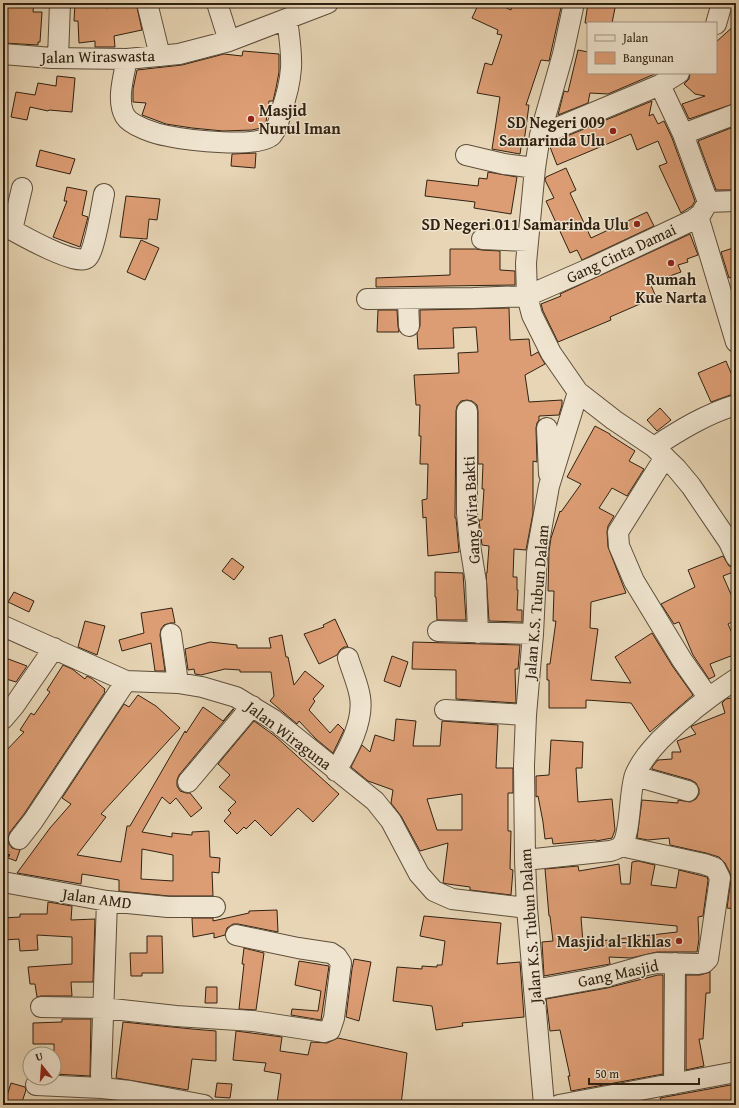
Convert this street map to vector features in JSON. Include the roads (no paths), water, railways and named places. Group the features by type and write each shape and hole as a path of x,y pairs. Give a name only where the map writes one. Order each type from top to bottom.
{"street":[{"path":"58,58 60,3"},
{"path":"147,3 160,56"},
{"path":"217,3 229,41"},
{"name":"Jalan Wiraswasta","path":"3,54 58,58 127,59 178,54 229,41 328,3"},
{"path":"574,3 563,54 540,135 535,168 526,263 527,296 532,315 551,353 578,392 614,420 660,452 676,468 691,486 729,542 736,557"},
{"path":"717,22 722,3"},
{"path":"127,59 120,103 123,113 130,122 166,136 190,140 223,142 262,140 270,137 278,126 290,82 291,67 287,19"},
{"path":"540,135 660,85 677,74"},
{"path":"660,85 684,134 736,342"},
{"path":"684,134 736,114"},
{"path":"466,155 504,164 535,168"},
{"path":"22,188 7,228 56,253 80,260 89,257 104,194"},
{"path":"703,209 736,200"},
{"name":"Gang Cinta Damai","path":"527,296 664,234 703,209"},
{"path":"482,239 528,240"},
{"path":"367,299 408,300 527,296"},
{"path":"408,300 408,326"},
{"name":"Jalan K.S. Tubun Dalam","path":"544,1105 527,908 524,765 526,715 533,634 537,553 550,486 578,392"},
{"path":"708,697 682,660 634,581 619,546 618,532 660,452 700,419 718,410 736,406"},
{"name":"Gang Wira Bakti","path":"467,410 467,513 476,582 478,633"},
{"path":"547,428 550,486"},
{"name":"Jalan Wiraguna","path":"3,626 126,681 178,683 202,687 236,697 274,720 336,771 366,793 383,809 419,874 434,892 452,899 527,908"},
{"path":"438,631 533,634"},
{"path":"171,634 178,683"},
{"path":"3,719 14,706 54,648"},
{"path":"336,771 353,736 360,710 358,687 348,658"},
{"path":"525,860 610,851 621,846 626,835 635,776 642,761 650,750 675,725 708,697 736,679"},
{"path":"19,839 33,821 126,681"},
{"path":"188,782 252,706"},
{"path":"445,710 526,715"},
{"path":"635,776 688,790"},
{"name":"Gang Masjid","path":"534,990 604,977 648,964 698,964 704,963 708,959 720,878 715,868 704,864 621,846"},
{"name":"Jalan AMD","path":"3,882 107,902 168,907 215,907"},
{"path":"102,1088 101,1074 107,902"},
{"path":"41,1007 103,1008 253,1022 324,1032 330,1030 334,1018 341,963 337,957 331,953 236,935"},
{"path":"674,1084 676,963"},
{"path":"559,1105 736,1072"},
{"path":"58,1086 130,1091 204,1105"}],"place":[{"name":"Masjid Nurul Iman","path":"251,119"},
{"name":"SD Negeri 009 Samarinda Ulu","path":"613,131"},
{"name":"SD Negeri 011 Samarinda Ulu","path":"637,224"},
{"name":"Rumah Kue Narta","path":"671,263"},
{"name":"Masjid al-Ikhlas","path":"679,941"}]}
